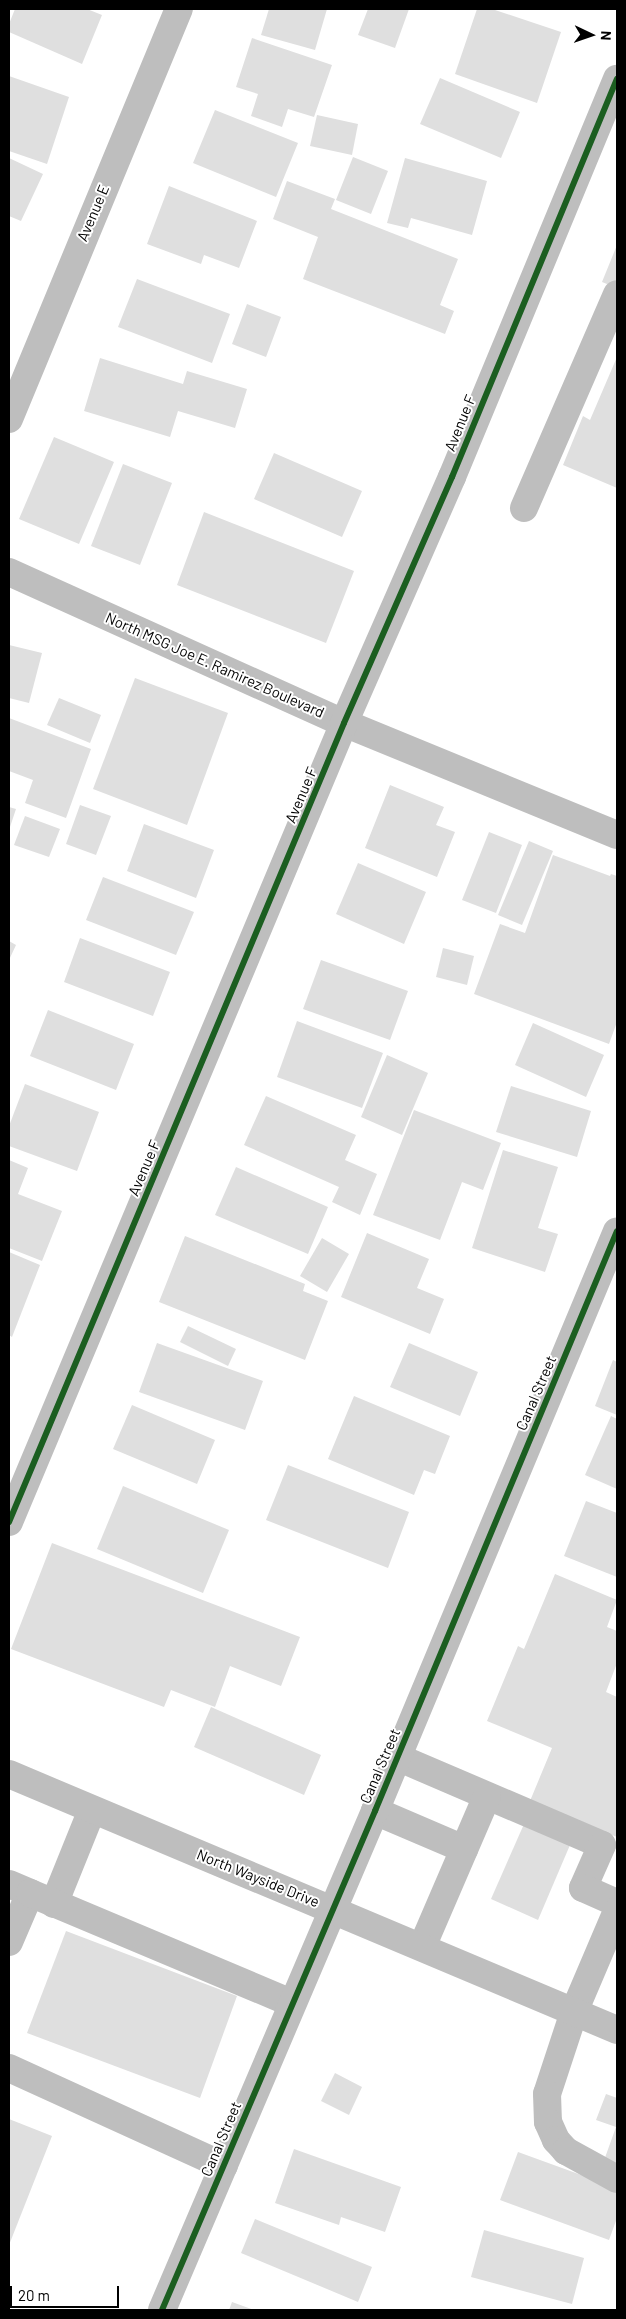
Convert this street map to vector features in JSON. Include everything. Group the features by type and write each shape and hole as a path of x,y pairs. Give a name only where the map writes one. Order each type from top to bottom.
{"street":[{"name":"Avenue E","path":"9,418 179,9"},
{"name":"Avenue F","path":"9,1522 344,723 452,477 617,79"},
{"path":"524,508 617,294"},
{"name":"North MSG Joe E. Ramirez Boulevard","path":"9,572 344,723 617,835"},
{"name":"Canal Street","path":"162,2310 398,1757 617,1231"},
{"path":"398,1757 602,1845 583,1888 617,1903"},
{"name":"North Wayside Drive","path":"9,1774 617,2030"},
{"path":"422,1947 487,1796"},
{"path":"9,1942 31,1894 92,1810"},
{"path":"375,1811 464,1849"},
{"path":"31,1894 292,2003"},
{"path":"617,1911 574,2012 546,2094 548,2122 556,2140 566,2151 617,2179"},
{"path":"9,2068 224,2166"}],"building":[{"path":"15,9 87,9 102,15 82,64 9,32 9,24"},
{"path":"269,9 327,9 315,50 261,35"},
{"path":"368,9 409,9 395,48 358,35"},
{"path":"477,9 492,9 561,32 537,103 455,74"},
{"path":"252,38 332,65 314,117 288,109 282,127 251,116 258,94 236,87"},
{"path":"9,76 69,97 47,164 9,151"},
{"path":"440,78 520,112 501,158 420,124"},
{"path":"215,110 298,143 276,197 193,163"},
{"path":"317,115 358,124 352,155 310,146"},
{"path":"353,157 388,171 371,214 336,200"},
{"path":"9,158 43,174 21,221 9,216"},
{"path":"405,158 487,181 472,235 411,218 408,228 387,223"},
{"path":"287,181 335,199 331,209 458,259 440,305 454,311 445,334 303,279 318,237 273,219"},
{"path":"169,186 257,221 239,268 204,255 201,264 147,244"},
{"path":"617,245 617,288 602,282"},
{"path":"137,279 230,314 212,363 118,327"},
{"path":"247,304 281,317 266,357 232,344"},
{"path":"617,357 617,488 563,465 583,416 590,420"},
{"path":"100,358 183,384 187,371 247,389 235,428 178,411 170,437 84,411"},
{"path":"54,437 114,462 79,544 19,519"},
{"path":"274,453 362,491 342,537 254,499"},
{"path":"123,464 172,483 140,565 91,546"},
{"path":"204,512 354,571 326,643 177,585"},
{"path":"9,645 42,653 29,703 9,698"},
{"path":"135,678 228,713 187,825 93,789"},
{"path":"59,698 101,715 90,743 47,725"},
{"path":"9,718 91,749 66,818 25,803 33,780 9,771"},
{"path":"390,785 444,807 436,825 455,832 437,877 365,848"},
{"path":"80,805 111,816 96,855 66,844"},
{"path":"9,807 16,809 9,830"},
{"path":"25,816 60,829 49,857 14,845"},
{"path":"144,824 214,850 196,898 127,871"},
{"path":"489,832 522,845 496,913 462,900"},
{"path":"529,841 553,851 522,925 498,915"},
{"path":"553,855 610,876 611,874 617,876 617,1022 609,1044 474,994 500,924 525,933"},
{"path":"358,863 426,892 404,944 336,914"},
{"path":"103,877 194,912 176,955 86,920"},
{"path":"80,938 170,972 153,1016 64,982"},
{"path":"9,941 16,945 9,960"},
{"path":"443,948 474,956 467,985 436,977"},
{"path":"321,960 408,991 390,1040 303,1009"},
{"path":"48,1010 134,1044 116,1090 30,1056"},
{"path":"297,1021 383,1053 362,1108 277,1077"},
{"path":"533,1023 604,1055 586,1097 515,1065"},
{"path":"387,1055 428,1073 402,1135 361,1117"},
{"path":"25,1084 99,1112 77,1171 9,1146 9,1126"},
{"path":"511,1086 591,1111 577,1157 496,1132"},
{"path":"266,1096 356,1135 345,1160 377,1174 360,1215 332,1202 339,1187 244,1145"},
{"path":"414,1110 501,1143 483,1190 462,1182 440,1240 373,1215"},
{"path":"503,1150 558,1167 538,1228 558,1234 545,1272 472,1248"},
{"path":"9,1160 28,1168 18,1194 62,1211 42,1261 9,1248"},
{"path":"236,1167 328,1207 308,1254 215,1215"},
{"path":"367,1233 429,1259 417,1288 444,1299 430,1334 341,1297"},
{"path":"185,1236 305,1284 303,1291 328,1301 305,1360 159,1302"},
{"path":"322,1238 349,1254 327,1292 300,1276"},
{"path":"9,1252 40,1265 12,1337 9,1335"},
{"path":"188,1326 236,1349 228,1366 180,1342"},
{"path":"157,1343 263,1381 245,1430 139,1392"},
{"path":"409,1343 478,1372 460,1416 390,1387"},
{"path":"613,1360 617,1362 617,1415 595,1406"},
{"path":"354,1396 450,1436 435,1474 424,1470 414,1495 328,1459"},
{"path":"132,1405 215,1440 197,1484 113,1449"},
{"path":"611,1416 617,1419 617,1489 585,1475"},
{"path":"288,1465 409,1512 388,1568 266,1520"},
{"path":"123,1486 229,1530 203,1593 97,1549"},
{"path":"586,1501 617,1513 617,1577 564,1556"},
{"path":"52,1543 300,1637 281,1686 230,1666 215,1707 171,1690 164,1707 11,1649"},
{"path":"555,1574 617,1600 607,1627 617,1631 617,1663 606,1692 617,1697 617,1837 530,1801 552,1748 487,1721 518,1646 524,1649"},
{"path":"211,1707 321,1755 304,1795 194,1747"},
{"path":"524,1824 570,1845 538,1920 491,1899"},
{"path":"66,1931 237,1996 200,2098 27,2033"},
{"path":"335,2073 362,2087 349,2115 321,2101"},
{"path":"606,2094 617,2098 617,2171 602,2166 616,2127 596,2120"},
{"path":"9,2119 52,2136 9,2245"},
{"path":"294,2149 401,2187 385,2232 341,2217 339,2225 275,2203"},
{"path":"518,2152 617,2188 617,2218 609,2240 500,2200"},
{"path":"255,2219 372,2267 358,2302 241,2253"},
{"path":"484,2230 584,2258 572,2304 471,2277"},
{"path":"232,2302 254,2310 229,2310"}],"cycle path":[{"path":"9,1522 344,723 452,477 617,79"},
{"path":"162,2310 375,1811 617,1231"}]}
